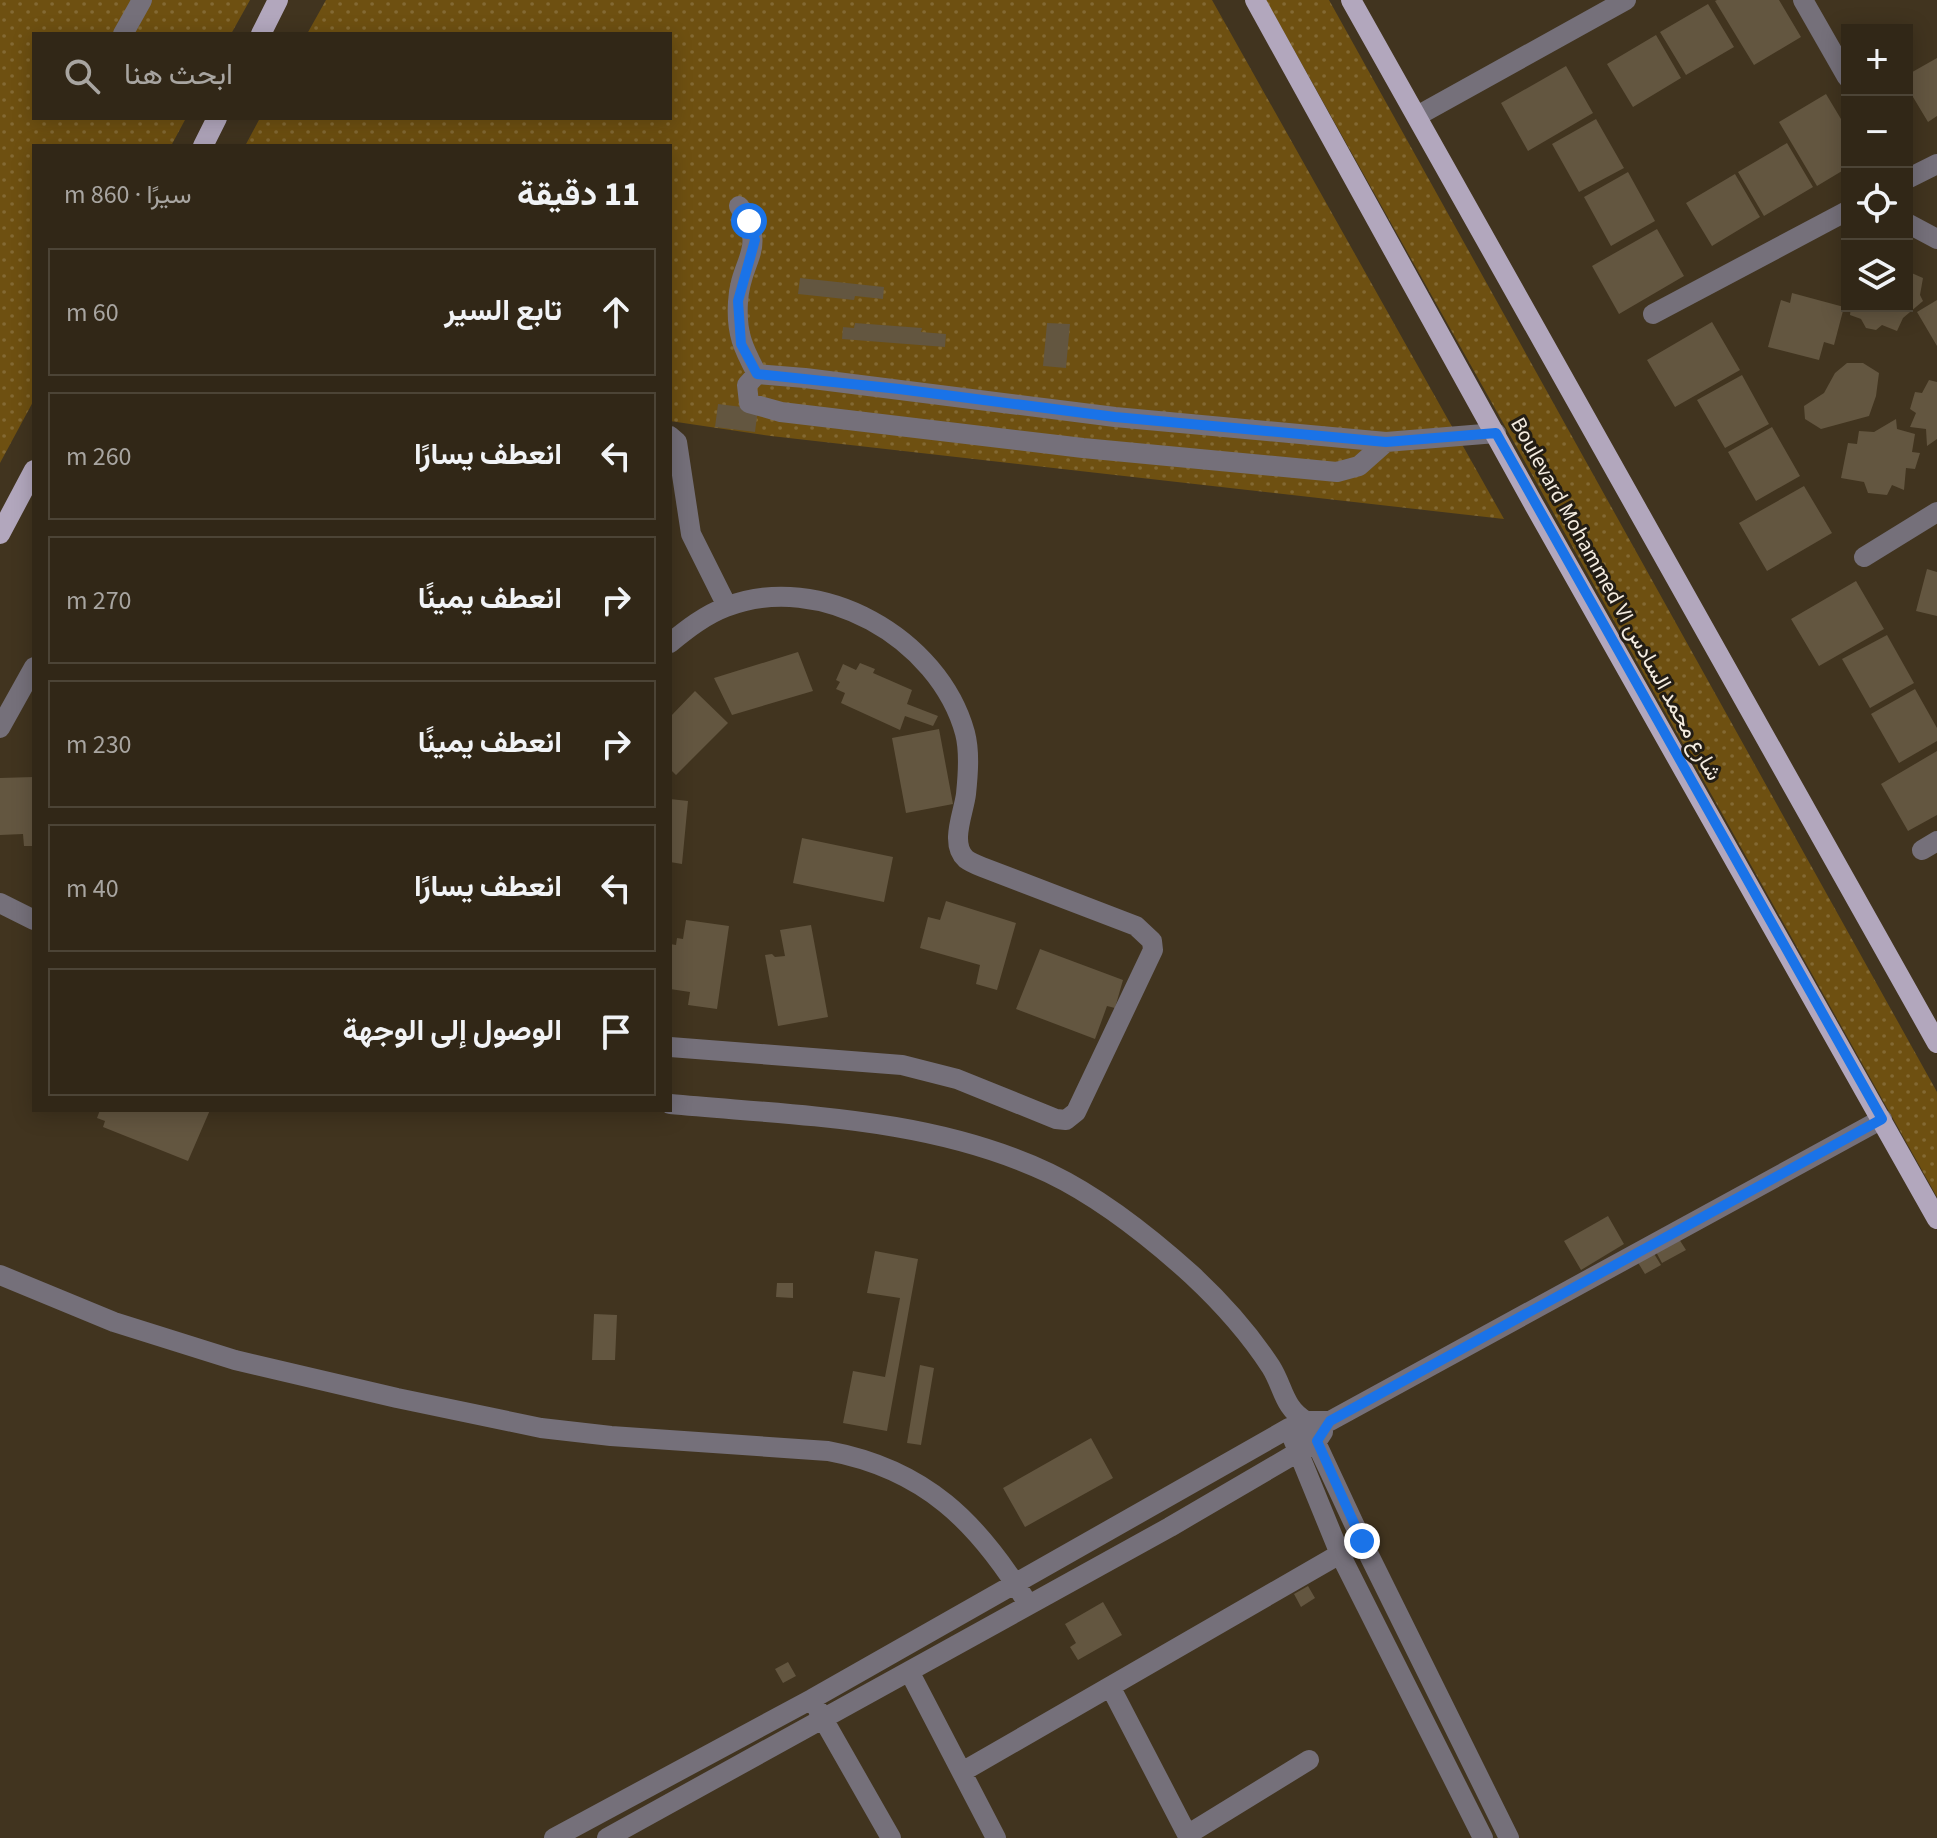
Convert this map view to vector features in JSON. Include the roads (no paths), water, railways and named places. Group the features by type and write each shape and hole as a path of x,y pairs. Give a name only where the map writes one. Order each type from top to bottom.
{"main road":[{"path":"262,32 278,0"},
{"name":"Boulevard Mohammed VI شارع محمد السادس","path":"1255,0 1937,1219"},
{"path":"1351,0 1937,1043"},
{"path":"204,144 216,120"},
{"path":"0,534 32,474"}],"street":[{"path":"124,32 142,0"},
{"path":"1417,116 1626,0"},
{"path":"1803,0 1841,66"},
{"path":"1913,176 1937,164"},
{"path":"739,206 749,221 755,240 738,301 741,344 757,374"},
{"path":"1653,314 1841,214"},
{"path":"1913,226 1937,239"},
{"path":"757,374 1115,417 1386,442 1496,433"},
{"path":"757,374 747,385 749,403 781,412 1083,448 1337,472 1359,466 1386,442"},
{"path":"672,438 677,442 691,534 727,606"},
{"path":"1864,557 1937,512"},
{"path":"672,641 698,621 727,606 756,599 825,602 884,628 908,645 939,679 966,734 966,796 959,831 964,858 1136,926 1152,941 1153,950 1076,1112 1066,1120 1056,1119 957,1079 902,1065 672,1047"},
{"path":"0,728 32,671"},
{"path":"0,903 32,919"},
{"path":"672,1104 875,1122 983,1146 1050,1173 1096,1199 1189,1273 1223,1305 1272,1368 1296,1421 1298,1451 1340,1554 1483,1838"},
{"path":"607,1838 1170,1527 1317,1441 1330,1421 1882,1119"},
{"path":"0,1275 114,1322 235,1360 397,1398 541,1428 828,1451 857,1456 908,1476 932,1492 980,1535 1028,1604"},
{"path":"554,1838 812,1699 1296,1421 1330,1421"},
{"path":"1296,1421 1317,1441 1503,1836"},
{"path":"962,1772 1362,1541"},
{"path":"909,1671 996,1838"},
{"path":"1111,1688 1188,1837 1309,1760"},
{"path":"812,1699 891,1838"}]}
